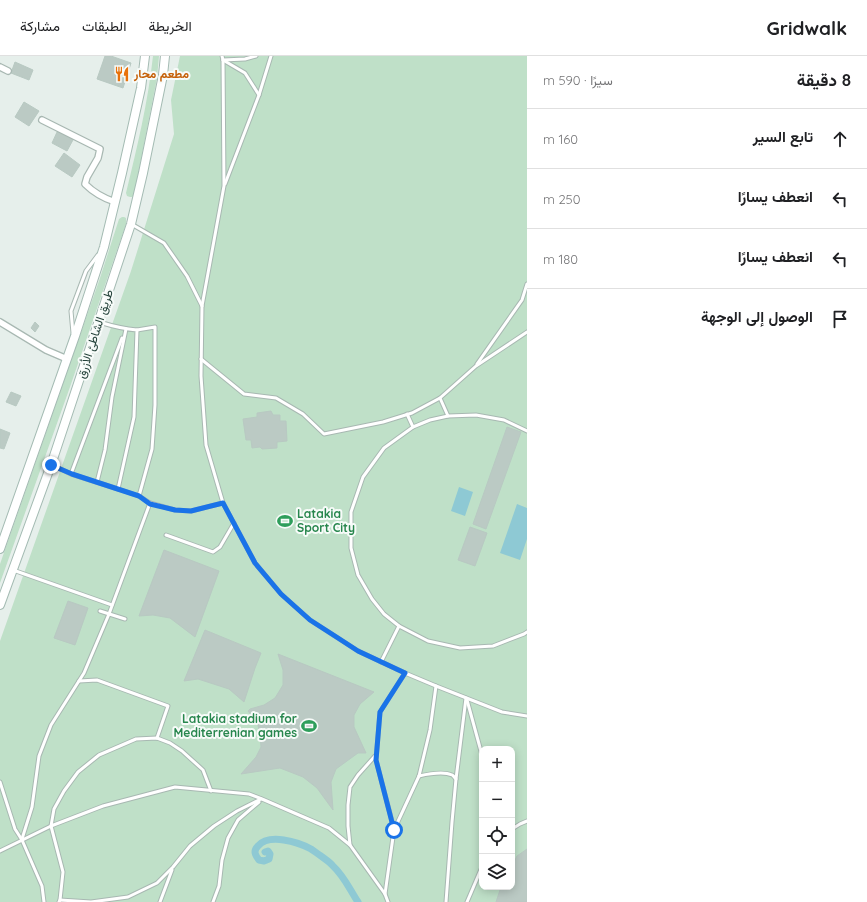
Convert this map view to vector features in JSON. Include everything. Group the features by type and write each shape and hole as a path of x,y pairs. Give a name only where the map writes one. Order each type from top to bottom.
{"main road":[{"name":"طريق الشاطئ الأزرق","path":"0,549 67,360 104,247 141,88 145,56"},
{"name":"طريق الشاطئ الأزرق","path":"0,605 51,465 131,224 163,75 165,56"}],"street":[{"path":"0,67 8,70"},
{"path":"42,120 100,149 98,158 87,177 85,184 103,198 115,202"},
{"path":"0,322 46,350 67,360"}],"lane":[{"path":"222,56 224,186"},
{"path":"223,60 256,56"},
{"path":"271,56 259,95 224,186 202,306 200,376 206,445 223,503 255,563 281,594 310,620 358,651 405,673 502,712 527,717"},
{"path":"223,60 245,73 259,95"},
{"path":"131,224 164,243 187,276 202,306"},
{"path":"74,339 71,311 86,271 104,247"},
{"path":"476,366 522,300 527,284"},
{"path":"522,300 527,303"},
{"path":"99,322 126,329 137,330 155,327 155,405 152,449 139,496"},
{"path":"72,474 126,329"},
{"path":"97,482 105,450 112,398 126,329"},
{"path":"118,489 134,417 137,330"},
{"path":"201,359 244,394 276,398 303,414 324,434 383,422 412,412 440,398 476,366 527,332"},
{"path":"440,398 448,416"},
{"path":"407,414 413,427"},
{"path":"527,431 504,420 476,414 448,416 430,420 413,427 384,448 363,477 351,512 351,548 358,575 372,599 384,614 398,626 428,642 460,648 493,646 527,632"},
{"path":"51,465 72,474 139,496 150,504 175,510 191,511 223,503"},
{"path":"22,840 32,807 39,756 51,725 84,673 112,605 150,504"},
{"path":"166,535 213,552 220,548 234,523"},
{"path":"13,570 112,605"},
{"path":"100,611 125,619"},
{"path":"381,662 398,626"},
{"path":"394,830 376,755 380,712 405,673"},
{"path":"79,680 97,680 168,706 157,738"},
{"path":"385,894 394,830 419,776 430,730 436,686"},
{"path":"466,698 480,746"},
{"path":"446,902 456,779 466,698"},
{"path":"211,791 203,770 182,751 170,743 157,738 136,739 99,755 78,772 64,791 54,809 51,826 63,872 59,901 91,902 128,897 157,884 174,867 190,846 214,826 237,811 262,799"},
{"path":"350,845 348,805 350,787 358,775 376,755"},
{"path":"419,776 444,773 452,775 456,779"},
{"path":"0,782 15,829 22,840 42,886 44,902"},
{"path":"0,851 51,826 103,806 175,788 249,794 329,828 350,845 385,894 388,902"},
{"path":"213,902 219,886 222,860 228,838 238,820 262,799"},
{"path":"515,827 527,821"},
{"path":"160,902 174,867"},
{"path":"467,902 479,874"}],"green space":[{"path":"153,56 159,56 157,78 134,195 130,197 127,196 126,193 145,108"},
{"name":"Latakia Sport City","path":"180,56 527,56 527,902 0,902 0,641 131,271 174,134 171,100"},
{"path":"122,217 126,218 126,224 0,583 0,564 100,278 119,219"}],"water":[{"path":"459,487 473,492 465,516 451,511"},
{"path":"517,504 527,508 527,539 520,560 500,553"}],"building":[{"path":"105,56 111,56 131,63 123,88 97,79"},
{"path":"15,62 33,70 29,80 11,73"},
{"path":"24,102 39,111 29,126 15,117"},
{"path":"58,130 74,138 67,151 52,143"},
{"path":"64,153 80,165 72,177 55,166"},
{"path":"35,322 39,326 35,332 31,328"},
{"path":"11,392 21,396 16,406 6,402"},
{"path":"271,411 273,415 280,415 280,421 286,421 287,441 277,442 277,448 252,448 251,440 246,440 243,419 257,417 257,413"},
{"path":"507,427 521,432 486,529 473,524"},
{"path":"0,429 10,433 4,449 0,448"},
{"path":"470,527 487,533 475,566 458,560"},
{"path":"164,550 219,571 195,637 170,618 153,615 139,616"},
{"path":"68,601 88,608 75,645 54,638"},
{"path":"205,630 261,653 244,702 229,689 198,679 184,681"},
{"path":"278,654 374,692 360,704 354,715 354,727 366,753 358,753 336,769 331,782 333,810 317,788 303,777 280,768 241,774 256,757 261,747 258,725 248,711 264,705 275,698 283,685 283,670"},
{"path":"527,849 527,902 496,902 500,890 515,890 515,860 517,856"}],"waterway":[{"path":"265,852 268,851 270,854 269,859 264,861 259,860 256,856 255,850 263,842 276,839 299,844 311,849 337,870 358,902"}],"place":[{"name":"مطعم محار","path":"122,74"},
{"name":"Latakia Sport City","path":"285,521"},
{"name":"Latakia stadium for Mediterrenian games","path":"309,726"}],"route":[{"path":"51,465 72,474 139,496 150,504 175,510 191,511 223,503 255,563 281,594 310,620 358,651 405,673 380,712 376,760 394,830"}]}
